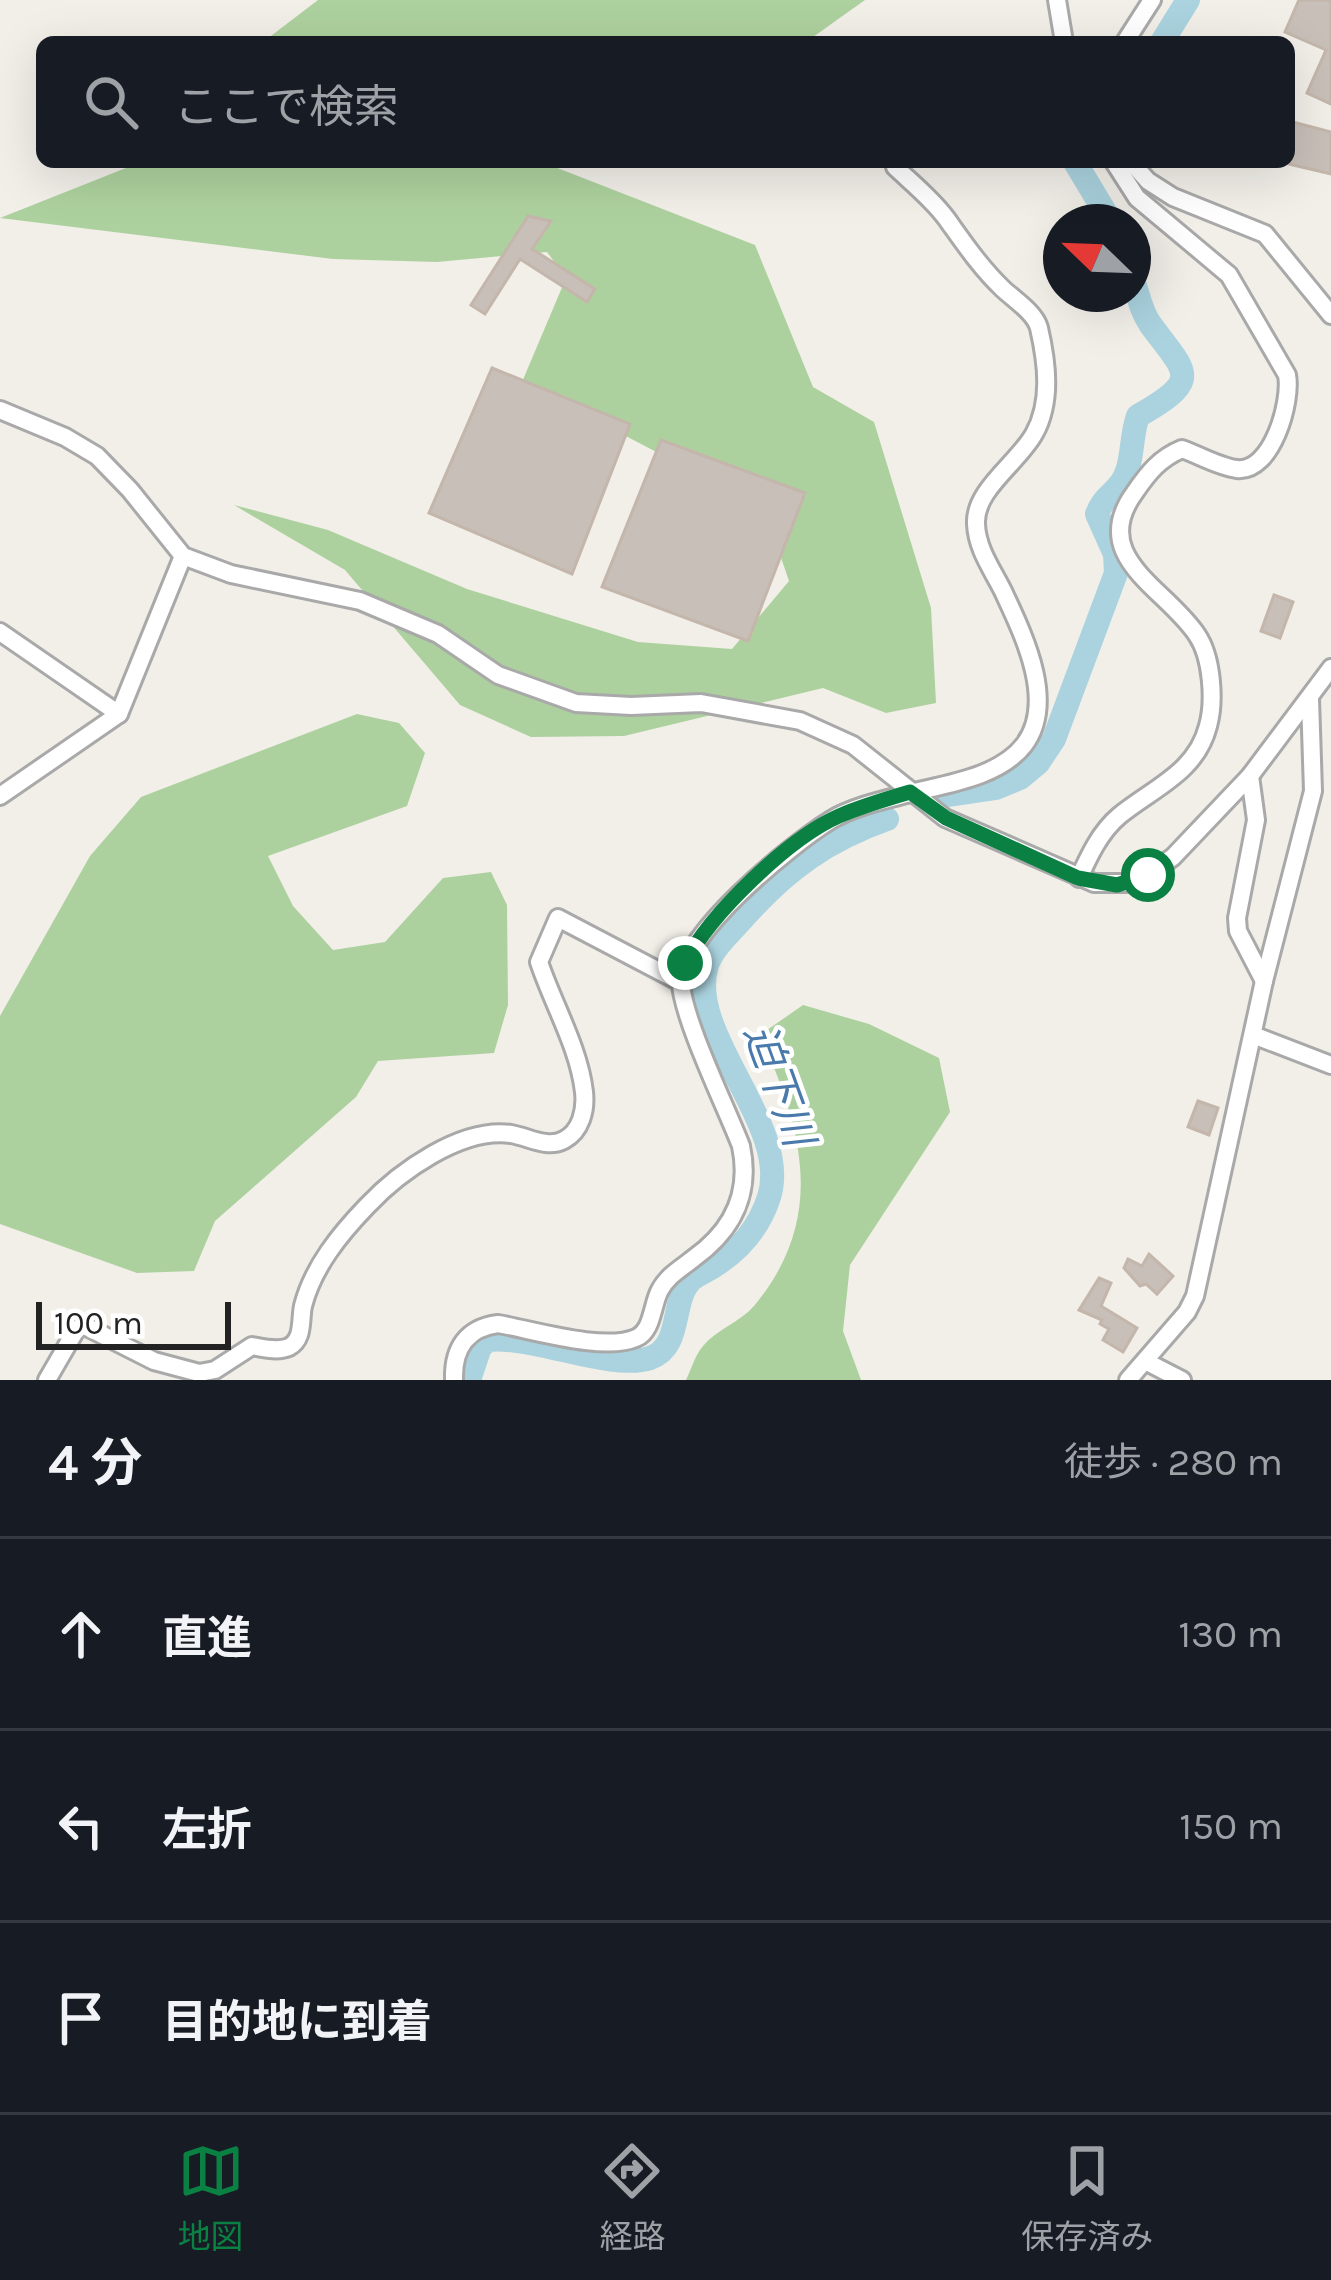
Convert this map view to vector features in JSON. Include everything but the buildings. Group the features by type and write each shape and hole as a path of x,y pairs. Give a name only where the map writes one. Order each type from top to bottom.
{"street":[{"path":"1057,0 1063,36"},
{"path":"1129,36 1152,0"},
{"path":"454,1380 454,1362 466,1336 481,1326 498,1324 599,1342 633,1340 645,1333 661,1288 720,1237 733,1220 744,1190 741,1146 680,982 694,946 771,866 835,817 962,780 1012,756 1025,744 1037,716 1038,690 1030,662 979,547 976,511 1033,435 1045,404 1047,376 1038,321 995,281 944,214 896,168"},
{"path":"1078,878 1095,845 1118,817 1156,794 1186,766 1209,725 1206,656 1197,635 1142,578 1122,544 1118,526 1122,510 1156,465 1182,449 1239,470 1252,467 1269,449 1286,410 1289,388 1287,375 1229,275 1137,198 1118,168"},
{"path":"1136,168 1173,197 1265,234 1331,315"},
{"path":"0,410 97,456 183,556 232,574 360,601 438,634 497,675 576,703 701,703 800,721 853,745 946,818 1078,878 1117,885 1148,875 1173,856 1250,776 1331,668"},
{"path":"0,796 119,714 183,556"},
{"path":"0,632 119,714"},
{"path":"1128,1380 1196,1295 1264,981 1313,791 1310,699"},
{"path":"1250,776 1256,820 1237,919 1238,931 1264,981"},
{"path":"47,1380 83,1325 154,1361 199,1372 214,1370 252,1346 290,1347 298,1339 303,1304 322,1260 380,1191 444,1150 483,1135 508,1133 553,1144 570,1137 581,1121 585,1097 578,1065 539,962 558,918 680,982"},
{"path":"1253,1034 1331,1065"},
{"path":"1145,1361 1182,1380"}],"green space":[{"path":"318,0 865,0 814,36 271,36"},
{"path":"126,168 557,168 755,245 813,387 874,422 931,608 936,703 886,713 823,688 624,736 531,737 460,705 345,570 234,505 328,530 467,589 638,642 732,649 789,581 764,508 522,382 566,278 547,252 437,262 333,259 0,218"},
{"path":"357,714 399,723 425,753 407,806 268,856 293,906 333,950 385,942 443,878 491,872 507,905 508,1005 494,1053 378,1061 356,1097 215,1221 194,1271 137,1273 0,1224 0,1016 90,856 141,797"},
{"path":"803,1005 869,1024 939,1058 950,1112 850,1265 843,1331 861,1380 686,1380 703,1346 754,1306 792,1240 799,1207 796,1139 760,1035"}],"waterway":[{"name":"迫下川","path":"1166,36 1188,0"},
{"name":"迫下川","path":"1079,168 1100,204"},
{"name":"迫下川","path":"942,796 996,788 1020,778 1038,763 1054,739 1116,573 1115,554 1097,514 1125,476 1138,416 1172,393 1182,375 1144,312"},
{"name":"迫下川","path":"469,1380 480,1347 488,1340 615,1360 650,1358 667,1344 691,1280 748,1237 769,1197 772,1169 754,1110 711,1020 704,992 707,965 724,939 794,870 846,836 887,819"}],"route":[{"path":"685,963 725,910 804,838 835,817 910,792 946,818 1078,878 1117,885 1148,875"}]}
